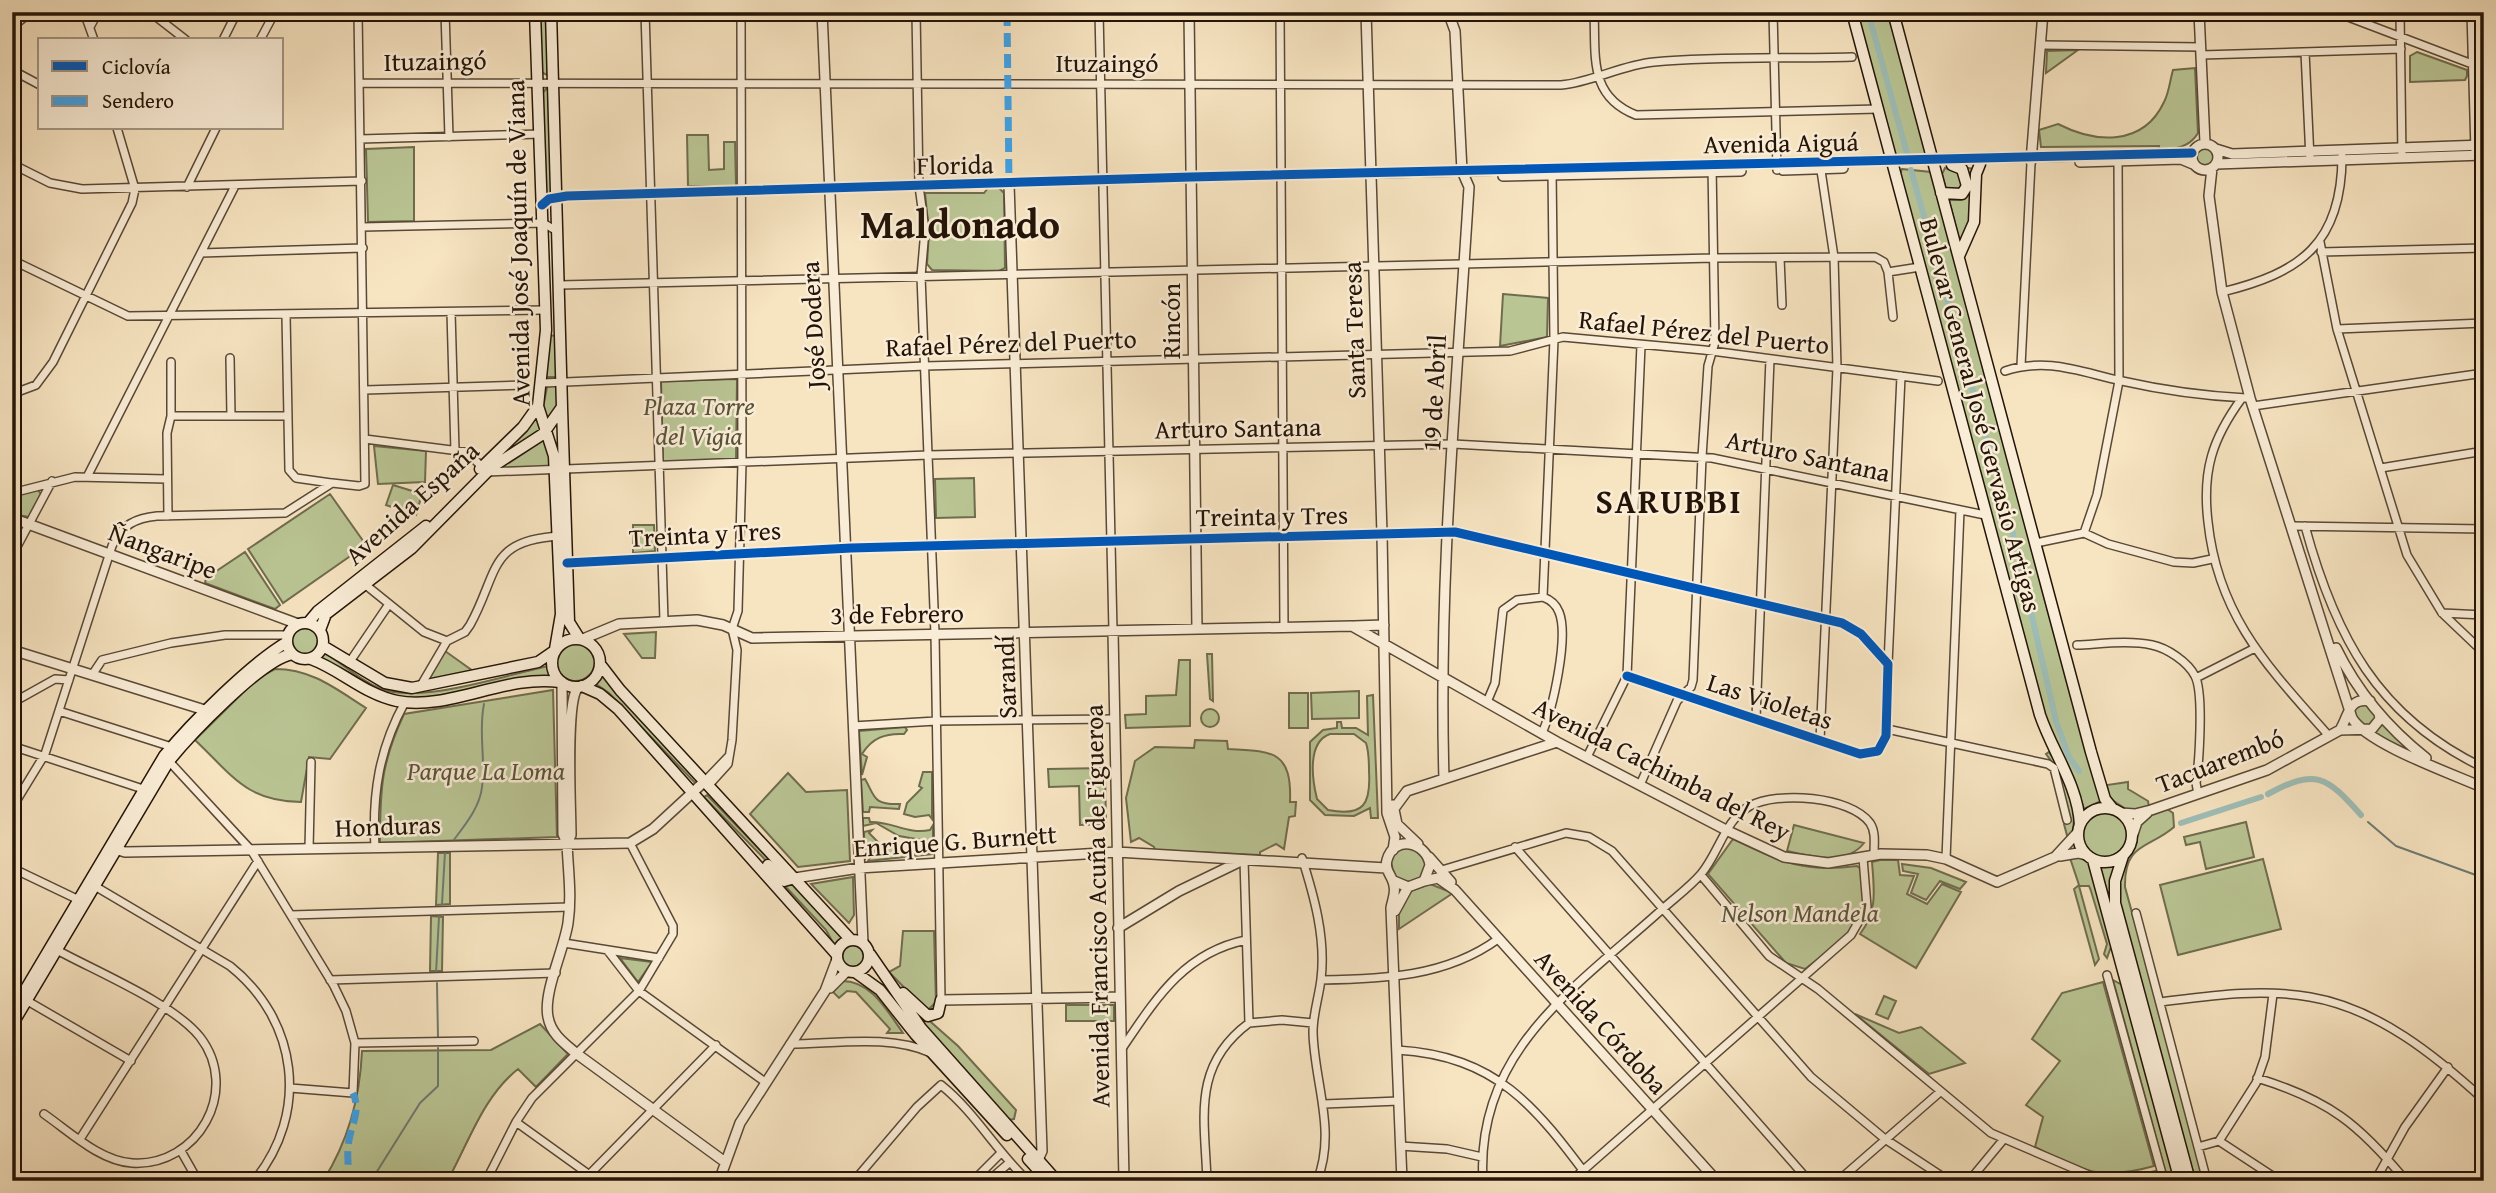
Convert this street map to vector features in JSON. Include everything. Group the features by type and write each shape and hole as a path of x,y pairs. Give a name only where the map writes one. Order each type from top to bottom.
{"main road":[{"name":"Avenida José Joaquín de Viana","path":"535,12 546,330 538,406 559,471"},
{"name":"Avenida José Joaquín de Viana","path":"551,12 562,380 559,471 561,614 555,650"},
{"name":"Bulevar General José Gervasio Artigas","path":"1852,12 2040,715 2049,742 2072,786 2079,828"},
{"name":"Bulevar General José Gervasio Artigas","path":"1893,12 2091,752 2105,799 2117,811"},
{"path":"1941,193 1962,194 1967,186 1962,169 1952,164"},
{"path":"1959,256 1974,222 1976,174 1980,164"},
{"path":"545,271 551,280 560,285"},
{"path":"545,310 561,324 554,335 546,330"},
{"name":"Avenida España","path":"320,630 326,614 484,470 538,406"},
{"name":"Avenida José Joaquín de Viana","path":"547,430 562,407"},
{"name":"Avenida España","path":"484,470 547,430"},
{"name":"Avenida José Joaquín de Viana","path":"562,536 569,622 581,639"},
{"name":"Avenida España","path":"303,624 317,611 362,582"},
{"path":"12,1025 167,758 266,655 303,624 320,630 323,646 385,684 420,688 538,662 566,640 581,639 596,649 600,664 620,690 851,940 863,943 921,1028 1014,1138"},
{"path":"288,638 292,654 301,659 311,659 371,693 405,702 432,701 535,679 561,682 600,694 618,709 755,859 851,972 872,982 934,1055 1057,1181"},
{"path":"311,659 323,646"},
{"path":"555,650 551,664 561,682"},
{"path":"211,712 270,663 292,654"},
{"path":"580,687 593,680 600,664"},
{"path":"2180,1181 2079,828 2090,813 2117,811 2127,819 2133,834 2115,881 2115,903 2190,1181"},
{"path":"2089,858 2109,863 2123,856"},
{"path":"755,859 765,862 784,881 795,878"},
{"path":"837,957 843,943 851,940"},
{"path":"851,972 864,968 870,954"},
{"path":"889,983 928,1017 938,1013 941,1000"},
{"path":"12,1012 26,1000"},
{"path":"1037,1163 1048,1181"}],"street":[{"path":"12,27 31,12"},
{"path":"84,12 93,38"},
{"path":"90,27 98,12"},
{"path":"150,12 183,38"},
{"path":"224,38 237,12"},
{"path":"261,38 275,12"},
{"path":"286,314 291,474 296,478 359,486 366,481 358,12"},
{"path":"445,12 449,137"},
{"path":"645,12 664,621"},
{"path":"486,1181 516,1122 532,1098 639,991 673,934 673,926 630,842 642,837 707,783 728,757 733,732 737,650 732,629 738,611 742,463 741,12"},
{"name":"José Dodera","path":"822,12 863,943"},
{"path":"916,12 919,186 925,230 922,276 932,545 941,1000 1120,997"},
{"path":"1099,12 1113,631"},
{"name":"Rincón","path":"1189,12 1197,629"},
{"path":"1280,12 1284,628"},
{"name":"Santa Teresa","path":"1366,12 1388,768"},
{"name":"19 de Abril","path":"1444,779 1441,678 1455,353 1469,187 1462,171 1455,31 1448,12"},
{"path":"1594,12 1597,77 1603,90 1617,105 1636,115 1878,109"},
{"path":"1773,12 1777,167"},
{"path":"2021,366 2031,160 2043,12"},
{"path":"2199,12 2205,144"},
{"path":"2335,12 2472,64"},
{"path":"2400,12 2402,152"},
{"path":"2209,196 2192,153 2197,146 2205,144 2232,154 2310,155 2479,150 2471,12"},
{"path":"2041,45 2201,51 2401,49"},
{"path":"2305,52 2310,155"},
{"name":"Ituzaingó","path":"360,83 538,81 1561,85 1587,82 1654,62 1852,57"},
{"path":"12,71 38,84"},
{"path":"12,394 36,385 42,379 132,203 135,189 118,130"},
{"path":"187,187 215,130"},
{"path":"360,139 540,134"},
{"path":"2216,149 2209,196 2221,292 2248,400 2356,725 2484,788"},
{"name":"Avenida Aiguá","path":"2118,158 2192,153"},
{"path":"2342,154 2338,195 2320,242 2337,329 2354,390 2416,573 2442,613 2484,653"},
{"path":"2195,166 2310,155"},
{"path":"2084,533 2097,495 2119,381 2118,158"},
{"name":"Avenida Aiguá","path":"1371,173 1552,173 2118,158 2181,159 2195,166"},
{"name":"Avenida Aiguá","path":"1934,163 1980,164 2031,160"},
{"path":"12,164 34,176 68,187 135,189 362,181"},
{"path":"1820,740 1837,368 1834,257 1821,166"},
{"path":"1640,785 1677,701 1692,687 1693,680 1702,457 1712,352 1712,169"},
{"name":"Florida","path":"542,205 558,196 1371,173"},
{"name":"Avenida Aiguá","path":"1469,187 1474,177 1504,173"},
{"path":"1543,597 1554,340 1552,173"},
{"name":"Sarandí","path":"1009,184 1042,1151 1037,1163"},
{"path":"87,477 235,186"},
{"path":"362,227 543,223 558,232"},
{"path":"2221,292 2264,282 2287,271 2320,242"},
{"path":"201,253 363,248"},
{"path":"2321,252 2484,248"},
{"path":"1780,258 1782,305"},
{"path":"560,285 1464,262 1878,258 1884,262 1888,272 1893,317"},
{"path":"12,260 128,316 545,310"},
{"path":"1888,272 1920,267"},
{"path":"451,312 455,451"},
{"path":"2337,329 2484,323"},
{"name":"Rafael Pérez del Puerto","path":"542,383 562,380 925,366 1455,353 1520,349 1563,337 1712,352 1938,382"},
{"path":"1587,757 1626,676 1633,573 1641,345"},
{"path":"230,358 231,416"},
{"path":"1756,719 1770,359"},
{"path":"168,516 167,433 171,416 171,362"},
{"path":"2005,371 2021,366 2057,365 2119,381 2248,400 2354,390 2484,373"},
{"path":"1901,376 1887,729 2052,766 2067,820"},
{"path":"365,390 524,385"},
{"path":"2248,400 2219,434 2207,465 2205,502 2211,559 2229,606 2255,649 2329,736"},
{"path":"171,416 288,416"},
{"path":"365,439 471,454 484,470"},
{"name":"Arturo Santana","path":"484,470 559,471 928,455 1453,444 1702,457 1767,467 1985,515"},
{"path":"2381,468 2484,451"},
{"path":"12,493 51,481 87,477 167,479"},
{"path":"12,556 51,481"},
{"path":"12,808 45,754 118,534 130,523 148,517 285,513 332,483"},
{"path":"1946,859 1960,510"},
{"name":"Ñangaripe","path":"12,518 303,624"},
{"path":"2292,526 2484,529"},
{"path":"2305,526 2321,583 2334,616 2369,675 2387,699 2424,734 2484,768"},
{"name":"Treinta y Tres","path":"566,563 740,552 932,545 1448,533 1545,552 1826,618 1861,634 1888,664"},
{"path":"2036,544 2084,533 2108,544 2174,562 2193,564 2211,559"},
{"path":"420,688 447,641 465,632 470,625 493,568 502,556 525,540 562,536"},
{"path":"362,582 424,632 447,641"},
{"path":"1487,702 1495,683 1503,610 1517,600 1543,597 1556,606 1561,620 1557,684 1534,748"},
{"path":"2315,598 2347,670 2379,713 2415,749 2440,768"},
{"path":"349,663 389,604"},
{"path":"2442,613 2484,615"},
{"name":"3 de Febrero","path":"581,639 613,625 707,621 752,638 1349,627 1385,645"},
{"path":"1349,627 1384,625"},
{"name":"Avenida Francisco Acuña de Figueroa","path":"1113,631 1124,1181"},
{"path":"92,675 102,660 171,643 225,635 288,638"},
{"path":"737,650 752,638"},
{"name":"Avenida Cachimba del Rey","path":"1385,645 1557,742 1728,831 1800,861 1828,863 1874,854 1927,855 1946,859 1997,882 2055,857 2078,853 2089,858"},
{"path":"2077,645 2153,645 2176,656 2196,678 2198,794"},
{"path":"2196,678 2255,649"},
{"path":"12,650 211,712"},
{"path":"1385,668 1392,657 1404,657"},
{"name":"Las Violetas","path":"1626,676 1860,754 1870,754 1881,748 1887,729"},
{"path":"12,703 55,679 69,680"},
{"path":"561,682 571,835 567,842 570,907 564,943 547,1007 548,1017 557,1036 576,1054 725,1162"},
{"path":"567,761 572,698 580,687"},
{"path":"2370,701 2361,699 2349,708 2340,730 2364,731 2377,724 2379,713"},
{"path":"375,848 375,786 387,738 405,702"},
{"path":"59,711 175,748"},
{"path":"853,726 936,721 1115,719"},
{"name":"Tacuarembó","path":"2117,811 2135,814 2151,810 2267,770 2340,730"},
{"path":"1393,810 1407,791 1557,742"},
{"path":"12,746 45,754 146,790"},
{"path":"167,758 251,850 346,1011 355,1044 353,1093 290,1088"},
{"path":"309,849 311,762"},
{"path":"1388,768 1393,810"},
{"path":"1388,768 1387,813 1395,837 1387,868 1394,881 1402,1181"},
{"path":"1483,1181 1482,1157 1486,1127 1500,1080 1526,1037 1555,1005 1701,874 1740,812 1759,802 1786,797 1819,800 1843,806 1869,822 1874,831 1874,854"},
{"name":"Avenida Córdoba","path":"1393,810 1397,824 1442,870 1455,890 1497,939 1717,1181"},
{"name":"Tacuarembó","path":"2133,834 2137,822 2151,810"},
{"name":"Avenida Cachimba del Rey","path":"2055,857 2079,828"},
{"path":"1442,870 1566,832 1589,837 1612,851 1811,1077 1885,1139 1949,1181"},
{"name":"Honduras","path":"113,849 251,850 630,842"},
{"path":"1391,853 1409,844 1426,853 1430,870 1424,881"},
{"path":"1515,847 1808,1181"},
{"name":"Enrique G. Burnett","path":"795,878 859,868 1032,855 1117,852 1221,859 1244,859 1250,856 1387,868"},
{"name":"Enrique G. Burnett","path":"1303,860 1378,861 1391,853"},
{"path":"1572,1181 1703,1062 1851,935 1864,917 1868,897 1863,858"},
{"path":"1221,859 1224,862 1223,870"},
{"path":"1118,928 1179,891 1244,859 1248,1023"},
{"path":"1303,860 1320,928 1321,979 1313,1023 1326,1132 1317,1181"},
{"path":"80,1139 258,861"},
{"path":"12,868 82,901"},
{"path":"1701,874 1769,956 1818,989 1940,1092 2003,1140 2103,1181"},
{"path":"1393,916 1408,887 1438,878 1455,890"},
{"path":"1394,881 1408,887"},
{"path":"92,884 203,950 250,983 266,1002 281,1036 290,1088 276,1147 254,1181"},
{"path":"291,915 570,907"},
{"path":"2136,913 2207,1181"},
{"path":"1321,979 1386,979 1447,966 1497,939"},
{"path":"1121,1050 1157,996 1180,972 1213,949 1246,940"},
{"path":"564,943 659,958"},
{"path":"44,1114 113,1159 132,1163 150,1161 181,1151 212,1114 218,1078 208,1049 197,1034 164,1009 55,949"},
{"path":"608,951 639,991 765,1082"},
{"path":"720,1180 740,1123 825,991 837,957"},
{"path":"825,991 851,972"},
{"path":"330,980 556,973"},
{"path":"2107,975 2164,1177 2123,1181"},
{"path":"12,992 131,1060"},
{"path":"2160,1002 2248,992 2309,997 2335,1004 2414,1041 2484,1100"},
{"path":"2198,1147 2219,1140 2257,1078 2264,1057 2273,994"},
{"path":"1207,1181 1204,1086 1230,1040 1248,1023 1282,1020 1313,1023"},
{"path":"355,1044 474,1041"},
{"path":"790,1044 890,1043 913,1046 934,1055"},
{"path":"587,1178 716,1045"},
{"path":"1397,1050 1439,1054 1464,1061 1500,1080 1538,1113 1591,1181"},
{"path":"2375,1181 2405,1127 2448,1067"},
{"path":"2257,1078 2290,1088 2326,1105 2358,1126 2406,1181"},
{"path":"854,1181 917,1107 941,1085 961,1101 1009,1163 1028,1181"},
{"path":"1838,1181 1940,1092"},
{"path":"1324,1104 1399,1101"},
{"path":"516,1122 587,1178 598,1181"},
{"path":"1969,1181 2003,1140"},
{"path":"2219,1140 2280,1181"},
{"path":"1401,1146 1447,1149 1482,1157"},
{"path":"181,1151 198,1181"},
{"path":"973,1181 1001,1153"},
{"path":"989,1181 1009,1163"}],"green space":[{"path":"539,12 545,12 549,42 547,75 541,72"},
{"path":"1856,12 1890,12 1927,154 1913,158 1897,156 1894,151"},
{"path":"2078,50 2046,73 2047,51"},
{"path":"2417,52 2467,70 2465,80 2410,82 2410,56"},
{"path":"2195,68 2198,133 2186,144 2165,149 2159,149 2159,146 2041,147 2039,130 2058,124 2087,135 2117,137 2131,134 2155,117 2166,98 2173,70"},
{"path":"546,89 550,91 554,194 545,197 542,94"},
{"path":"687,135 708,135 709,170 724,169 724,142 735,142 736,186 688,186"},
{"path":"2205,145 2212,148 2215,155 2212,162 2205,165 2198,162 2195,155 2198,148"},
{"path":"414,147 414,221 368,222 366,149"},
{"path":"1963,167 1974,169 1972,218 1960,243 1949,200 1961,200 1970,193 1971,180"},
{"path":"1945,168 1959,172 1964,189 1946,189 1942,174"},
{"path":"1902,169 1931,172 2101,801 2084,809 2074,779 2052,741 1900,174"},
{"path":"988,188 999,188 1004,193 1005,268 999,271 932,270 927,264 929,232 925,193 984,193"},
{"path":"1503,294 1548,298 1547,337 1500,346"},
{"path":"558,335 560,377 546,377 549,336"},
{"name":"Plaza Torre del Vigia","path":"737,379 736,461 663,463 661,381"},
{"path":"558,384 557,405 547,422 543,408 547,387"},
{"path":"536,417 542,429 497,458"},
{"path":"544,437 550,450 550,467 500,468"},
{"path":"374,446 426,451 425,482 378,484"},
{"path":"974,478 975,517 936,518 935,479"},
{"path":"393,485 422,494 416,515 386,505"},
{"path":"37,489 41,494 29,517 12,514 12,497"},
{"path":"330,494 366,545 283,603 248,549"},
{"path":"633,525 654,525 655,551 633,553"},
{"path":"245,552 280,605 275,609 205,583 206,578"},
{"path":"305,628 314,632 318,641 314,650 305,654 296,650 292,641 296,632"},
{"path":"656,632 655,658 642,658 624,634"},
{"path":"575,641 589,647 595,661 589,675 575,681 561,675 555,661 561,647"},
{"path":"445,651 473,671 431,680 429,678"},
{"path":"324,652 372,685 396,692 439,691 549,666 553,676 533,676 428,698 407,699 378,693 320,657"},
{"path":"1207,654 1212,654 1213,701 1210,699"},
{"path":"1179,660 1190,660 1190,726 1126,728 1125,715 1146,714 1146,696 1176,695"},
{"path":"275,669 312,676 366,708 330,759 309,757 301,802 282,801 253,791 231,775 195,740 258,678"},
{"path":"600,673 699,782 697,785 609,693 593,682"},
{"name":"Parque La Loma","path":"553,690 557,837 380,843 383,777 396,731 404,714"},
{"path":"1359,691 1359,718 1312,719 1311,693"},
{"path":"1289,693 1308,693 1308,728 1289,728"},
{"path":"1373,695 1378,818 1371,818 1370,808 1354,816 1325,815 1310,800 1310,742 1323,730 1337,728 1337,722 1341,722 1342,728 1356,728 1368,735 1367,696","holes":["1330,734 1354,734 1366,743 1368,750 1369,782 1366,800 1363,805 1350,811 1328,810 1317,799 1313,772 1314,753 1323,738"]},
{"path":"2365,702 2377,716 2373,724 2363,726 2354,715 2354,706"},
{"path":"1210,709 1216,712 1219,718 1216,724 1210,727 1204,724 1201,718 1204,712"},
{"path":"2382,724 2414,753 2372,733"},
{"path":"905,727 907,730 904,734 891,734 870,744 862,754 867,757 862,775 859,731"},
{"path":"1195,740 1227,741 1228,749 1267,753 1283,763 1290,785 1290,802 1296,802 1295,816 1289,817 1284,849 1276,844 1260,852 1260,855 1155,850 1139,838 1131,842 1126,798 1135,761 1155,747 1194,748"},
{"path":"2049,752 2062,773 2071,796 2074,819 2069,843 2064,824 2071,821 2058,770 2046,754"},
{"path":"1105,768 1106,824 1080,825 1079,786 1049,787 1048,769"},
{"path":"923,772 932,772 932,819 929,815 915,817 904,814 907,803 922,788 919,786"},
{"path":"788,773 806,792 847,790 850,861 798,867 750,814"},
{"path":"865,779 879,801 900,804 899,809 870,807 869,812 863,812 861,780"},
{"path":"2128,782 2128,789 2148,801 2149,807 2129,811 2109,798 2107,785"},
{"path":"707,795 786,877 783,878 704,797"},
{"path":"2167,809 2173,813 2174,827 2133,854 2126,872 2125,887 2206,1181 2194,1181 2119,903 2118,884 2125,860 2136,844 2138,826 2149,816"},
{"path":"2104,811 2120,818 2127,834 2120,850 2104,857 2088,850 2081,834 2088,818"},
{"path":"863,818 869,818 870,822 886,824 914,831 930,830 933,825 933,842 899,836 876,823 863,826"},
{"path":"2246,822 2254,857 2206,869 2200,842 2186,845 2184,837"},
{"path":"1794,825 1864,843 1857,850 1839,857 1818,857 1787,851"},
{"path":"872,830 869,833 878,842 865,859 864,832"},
{"name":"Nelson Mandela","path":"1733,839 1793,864 1821,868 1857,866 1861,869 1864,903 1856,923 1841,940 1805,969 1786,963 1708,874"},
{"path":"880,843 908,854 930,853 931,849 934,854 868,861"},
{"path":"1400,845 1427,853 1427,878 1399,885 1387,862"},
{"path":"438,853 450,853 450,904 436,905"},
{"path":"2070,858 2083,858 2090,862 2112,944 2107,958 2104,954 2107,944 2091,891 2089,886 2079,886 2099,959 2095,965 2074,889 2079,885"},
{"path":"2263,859 2281,929 2178,955 2160,885"},
{"path":"1898,860 1900,875 1914,876 1907,894 1927,904 1942,884 1961,892 1916,968 1860,934 1872,908 1872,862"},
{"path":"1902,864 1931,868 1966,882 1960,889 1940,881 1926,900 1911,893 1918,874 1903,871"},
{"path":"2116,864 2112,878 2186,1181 2100,867"},
{"path":"853,877 854,915 849,923 811,884"},
{"path":"790,882 844,937 835,946 826,930 784,885"},
{"path":"1430,884 1453,893 1399,929 1399,911 1405,893"},
{"path":"431,916 443,917 442,971 430,971"},
{"path":"903,931 934,931 936,1002 927,1011 889,972 900,966"},
{"path":"848,943 858,943 865,950 865,960 858,967 848,967 841,960 841,950"},
{"path":"620,958 652,962 638,982"},
{"path":"2113,980 2122,985 2177,1181 2168,1181"},
{"path":"842,981 853,982 870,992 885,1007 903,1033 887,1033 890,1029 856,992 847,991 839,998 833,992"},
{"path":"2103,982 2154,1166 2136,1171 2093,1172 2066,1163 2035,1147 2043,1117 2026,1105 2060,1061 2032,1039 2062,993"},
{"path":"1884,996 1896,1001 1888,1019 1876,1014"},
{"path":"1066,1005 1114,1005 1114,1021 1066,1021"},
{"path":"915,1008 958,1046 1016,1110 1014,1119 1008,1120 943,1049 913,1010"},
{"path":"1855,1014 1899,1033 1921,1027 1965,1063 1929,1074"},
{"path":"540,1024 568,1054 536,1087 518,1069 506,1080 487,1105 445,1181 323,1181 340,1150 352,1118 362,1051 491,1050"}],"waterway":[{"path":"1868,12 1908,157"},
{"path":"1911,170 2013,534 2056,721 2069,757 2079,771"},
{"path":"453,841 471,816 481,794 484,704"},
{"path":"2268,794 2298,781 2319,780 2329,784 2361,815"},
{"path":"2181,823 2261,797"},
{"path":"2368,822 2396,846 2484,878"},
{"path":"442,904 445,852"},
{"path":"436,973 439,917"},
{"path":"437,983 438,1037"},
{"path":"371,1181 420,1103 438,1086 438,1048"}],"marked path":[{"path":"1007,12 1009,184"},
{"path":"337,1181 345,1176 347,1169 349,1140 356,1107 353,1093"}],"cycle path":[{"path":"542,205 549,199 567,196 1191,177 2192,153"},
{"path":"567,563 851,548 1455,532 1842,623 1861,634 1888,664 1886,736 1878,751 1860,754 1627,676"}],"district":[{"name":"Maldonado","path":"960,224"},
{"name":"SARUBBI","path":"1669,501"}]}
